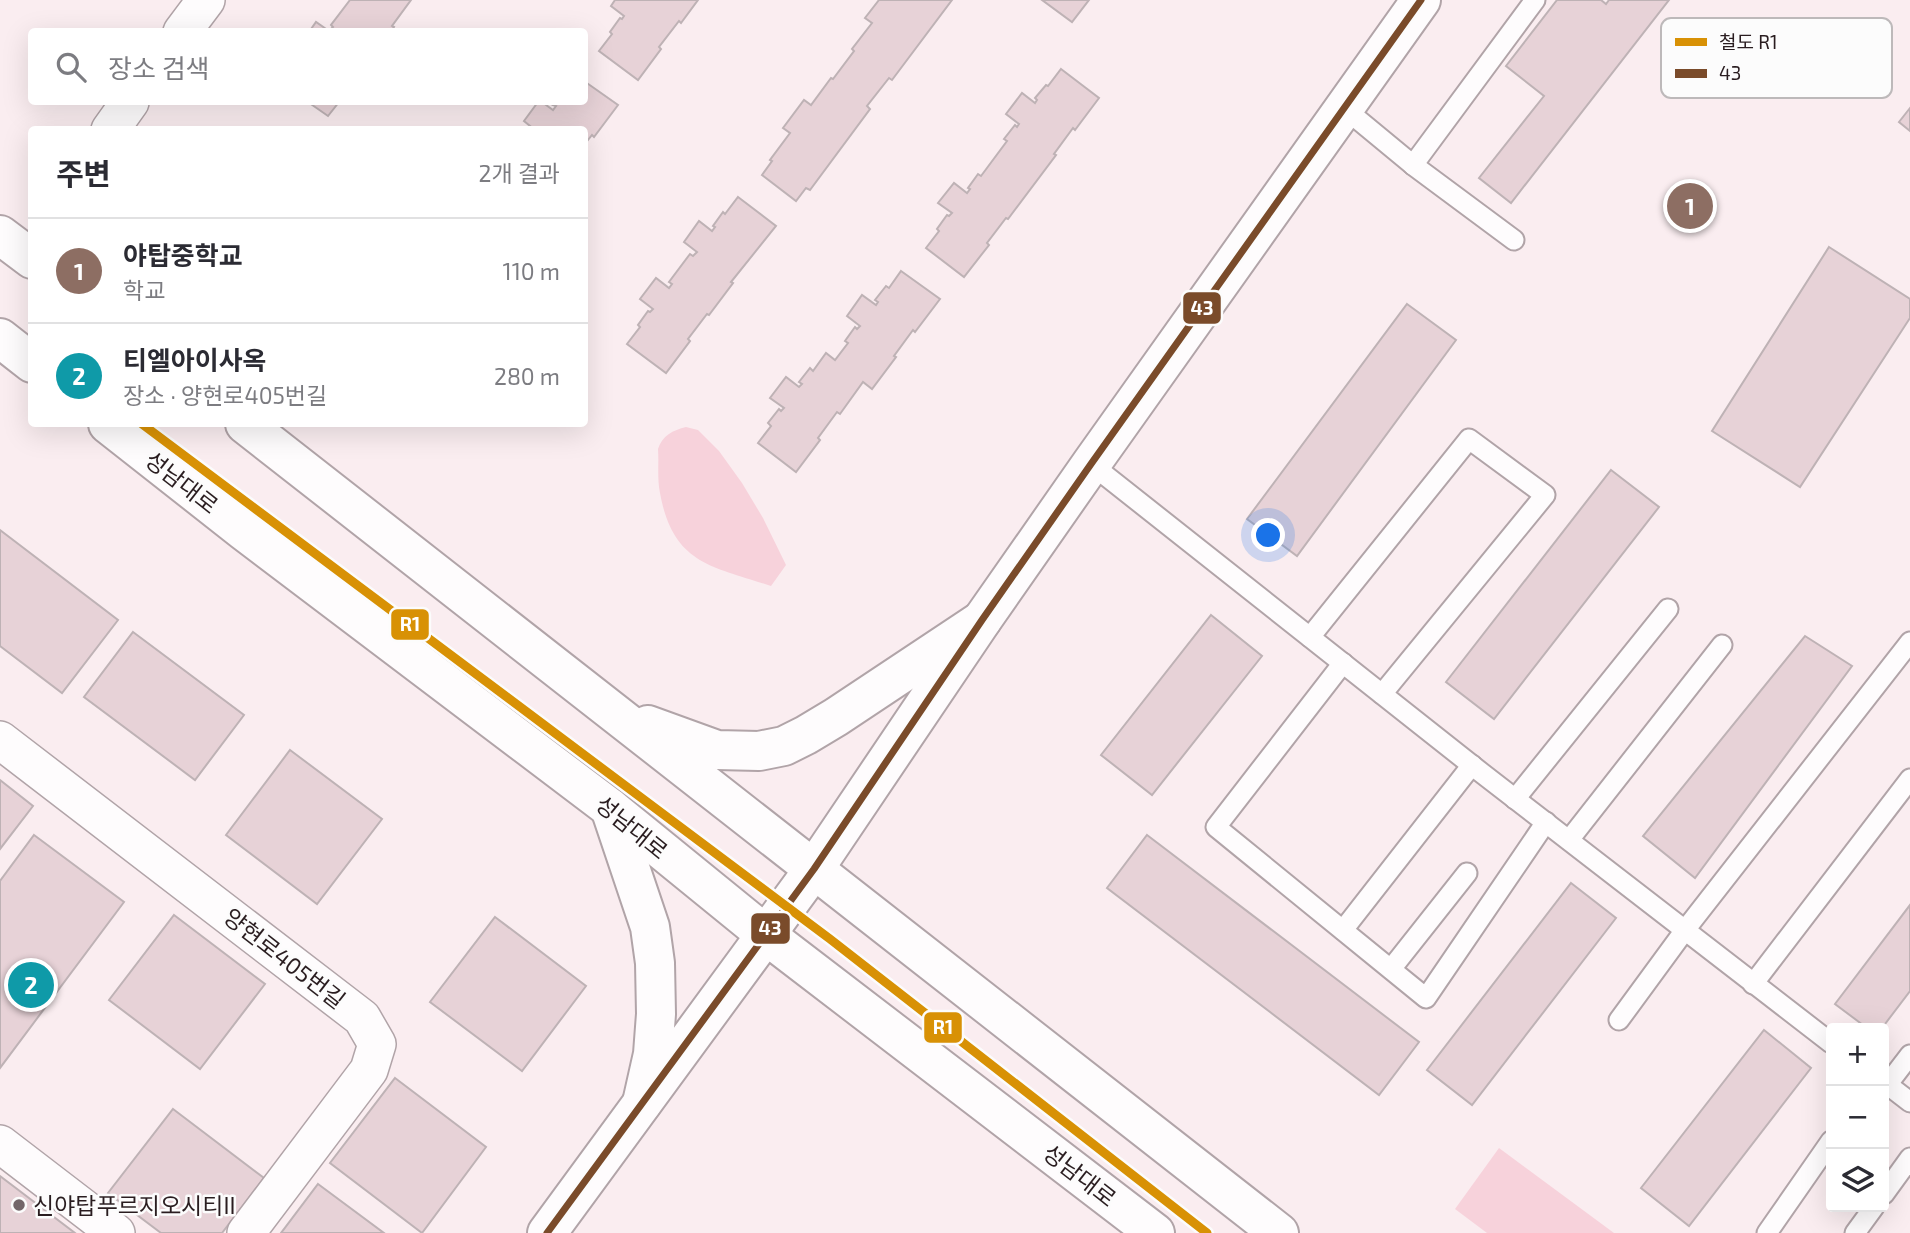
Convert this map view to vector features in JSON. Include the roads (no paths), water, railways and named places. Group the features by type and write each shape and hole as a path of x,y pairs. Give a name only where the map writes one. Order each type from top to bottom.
{"main road":[{"path":"547,1233 814,869 982,620 1421,0"},
{"path":"0,338 28,360"},
{"name":"성남대로","path":"112,427 610,808 766,935 1155,1233"},
{"path":"249,427 1279,1233"},
{"path":"617,713 717,750 759,751 783,746 836,717 982,620"},
{"path":"610,808 650,927 655,963 654,1041 642,1103"}],"street":[{"path":"185,28 206,0"},
{"path":"113,126 128,105"},
{"name":"양현로405번길","path":"0,740 362,1018 377,1044 369,1070 247,1233"},
{"path":"0,1144 116,1233"}],"lane":[{"path":"1413,165 1535,0"},
{"path":"1344,108 1413,165 1514,240"},
{"path":"1310,637 1469,439 1545,495 1382,694"},
{"path":"1091,464 1515,799 1826,1038"},
{"path":"1515,799 1668,609"},
{"path":"1619,1020 1685,930 1910,642"},
{"path":"1569,840 1722,646"},
{"path":"1343,663 1216,827 1426,998 1546,822"},
{"path":"1343,930 1472,765"},
{"path":"1753,984 1910,779"},
{"path":"1391,969 1467,873"},
{"path":"1889,1079 1910,1055"},
{"path":"1889,1086 1910,1102"},
{"path":"1767,1233 1826,1148"},
{"path":"1889,1187 1910,1158"},
{"path":"1855,1233 1870,1212"}],"rail line":[{"name":"R1","path":"146,427 830,939 1207,1233"}],"place":[{"name":"야탑중학교","path":"1690,206"},
{"name":"티엘아이사옥","path":"31,985"},
{"name":"신야탑푸르지오시티II","path":"19,1205"}]}
